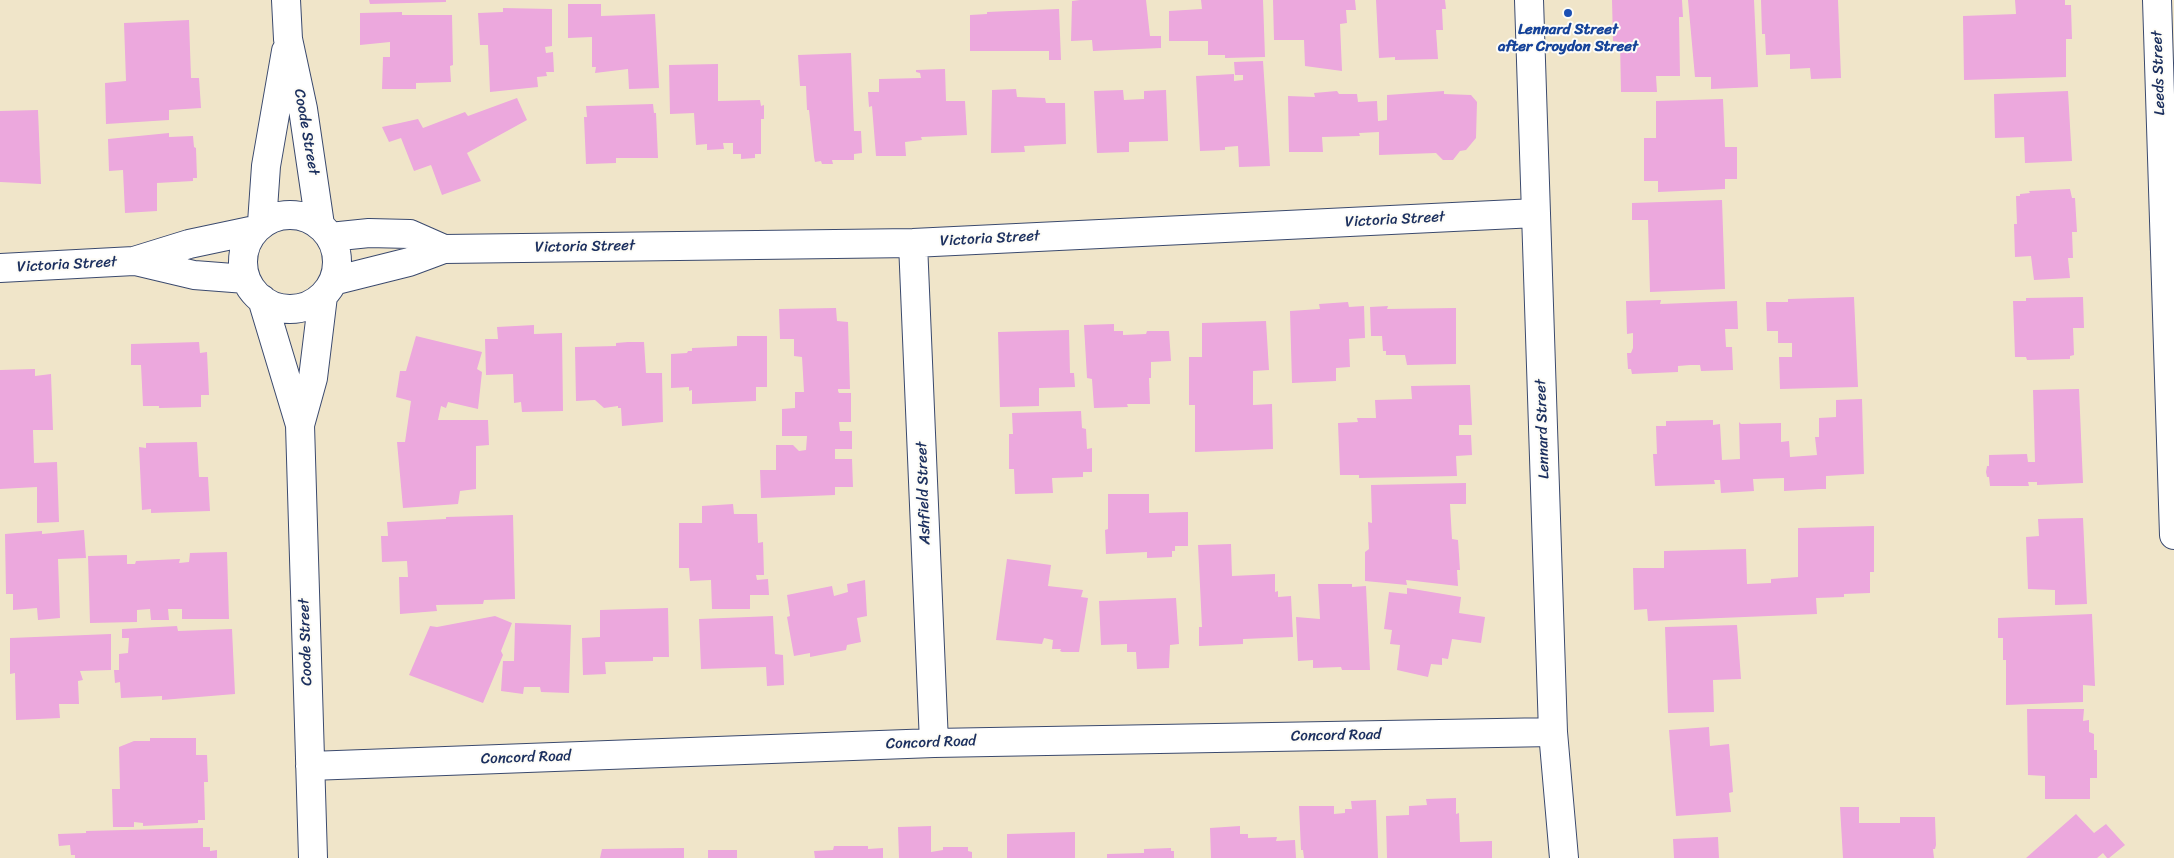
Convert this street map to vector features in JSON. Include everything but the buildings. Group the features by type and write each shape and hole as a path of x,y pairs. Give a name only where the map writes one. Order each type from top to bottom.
{"street":[{"name":"Coode Street","path":"286,0 288,39 325,231"},
{"name":"Lennard Street","path":"1529,0 1553,732 1564,858"},
{"name":"Leeds Street","path":"2157,0 2174,535"},
{"name":"Coode Street","path":"259,227 266,166 288,39"},
{"name":"Victoria Street","path":"328,288 444,249 913,243 1536,213"},
{"path":"291,215 307,218 325,231 336,251 337,266 328,288 312,303 300,308 287,309 274,306 254,289 243,266 244,253 248,240 259,227 276,217 291,215"},
{"name":"Victoria Street","path":"0,268 134,261 189,244 259,227"},
{"name":"Victoria Street","path":"325,231 410,234 444,249"},
{"name":"Ashfield Street","path":"913,243 934,743"},
{"name":"Victoria Street","path":"134,261 254,289"},
{"name":"Coode Street","path":"312,858 300,426 313,378 328,288"},
{"name":"Coode Street","path":"254,289 300,426"},
{"name":"Concord Road","path":"310,766 934,743 1553,732"}],"place":[{"name":"Lennard Street after Croydon Street","path":"1568,13"}]}
